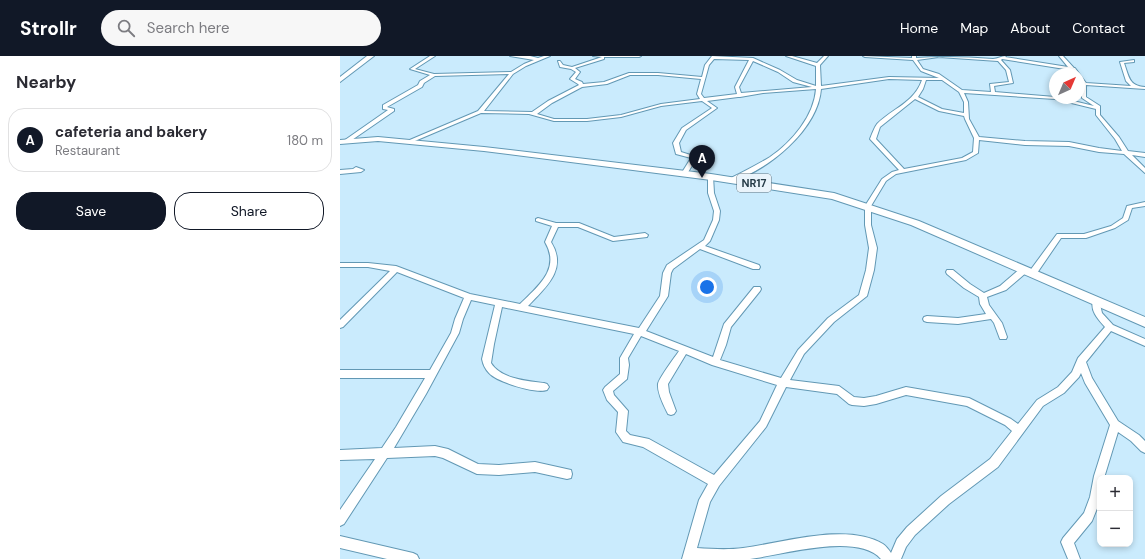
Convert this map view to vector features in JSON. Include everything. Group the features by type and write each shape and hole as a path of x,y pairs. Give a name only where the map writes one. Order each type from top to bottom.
{"main road":[{"path":"340,80 371,56"},
{"name":"NR17","path":"343,141 378,139 408,142 711,177 821,193 868,206 916,223 1145,322"}],"street":[{"path":"434,56 412,67 434,75 512,73"},
{"path":"512,56 529,57 538,60"},
{"path":"480,112 512,73 548,56"},
{"path":"595,56 639,56"},
{"path":"572,68 608,56"},
{"path":"788,56 818,65"},
{"path":"731,180 776,155 809,119 816,104 817,88 820,80 818,65 826,56"},
{"path":"865,56 1002,58 1067,68"},
{"path":"1062,56 1073,68"},
{"path":"684,174 694,157 678,153 676,143 684,129 715,108 702,100 699,94 707,65 714,57 752,59 780,71 795,81 817,88"},
{"path":"914,57 922,70 944,79 961,90 1049,97"},
{"path":"993,92 992,85 1011,83 1010,76 1002,58"},
{"path":"740,96 737,87 752,59"},
{"path":"1132,61 1122,62 1128,81 1145,93"},
{"path":"559,62 561,66 572,68 578,72 572,79 580,83 581,86"},
{"path":"533,114 550,102 581,86 605,83 623,76 634,74 704,78"},
{"path":"343,141 392,110 385,108 385,106 405,96 420,86 422,82 434,75"},
{"path":"408,142 480,112 533,114 554,120 587,120 621,116 661,104 817,88 883,78 944,79"},
{"path":"903,171 873,139 878,126 915,97 921,90 925,78"},
{"path":"1085,84 1145,88"},
{"path":"889,559 888,555 871,543 841,540 785,545 742,554 688,557 705,500 715,482 763,424 783,383 802,352 821,329 863,296 870,270 873,248 868,225 868,206 889,175 964,159 975,153 977,138 967,115 966,102 961,90"},
{"path":"915,97 941,110 967,115"},
{"path":"1085,99 1096,106 1098,109 1098,116 1117,138 1126,153 1145,171"},
{"path":"1078,104 1098,109"},
{"path":"977,138 1025,143 1069,144 1145,155"},
{"path":"341,169 361,170 356,169"},
{"path":"711,177 711,193 717,211 716,220 707,241 670,267 667,273 664,296 624,358 624,376 608,390 610,397 623,411 621,432 626,439 645,442 715,482"},
{"path":"983,296 1003,288 1028,272 1059,236 1084,236 1113,227 1126,219 1129,207 1145,204"},
{"path":"538,220 556,225 579,225 613,239 645,235"},
{"path":"521,308 555,268 554,249 548,242 556,225"},
{"path":"699,246 756,266"},
{"path":"340,265 368,265 396,269 469,297 640,332 715,362 783,383 839,390 852,401 864,402 906,392 969,402 1008,422 1019,430"},
{"path":"340,324 396,269"},
{"path":"950,272 967,286 983,296"},
{"path":"715,362 722,345 727,326 757,289"},
{"path":"983,296 983,304 991,316 997,320 1003,337"},
{"path":"340,520 400,430 455,333 459,318 469,297"},
{"path":"1096,302 1098,314 1110,327 1145,343"},
{"path":"499,303 487,362 492,372 497,376 529,386 544,387"},
{"path":"927,319 958,320 991,316"},
{"path":"895,559 901,543 911,531 945,500 994,463 1040,403 1061,390 1076,374 1081,361 1110,327"},
{"path":"671,411 664,392 663,383 684,350"},
{"path":"1081,361 1088,380 1115,424 1135,438 1145,448"},
{"path":"340,374 431,374"},
{"path":"1074,559 1068,542 1088,517 1096,497 1099,476 1115,424"},
{"path":"340,455 435,451 444,453 476,469 499,470 535,467 566,474"},
{"path":"340,542 413,559"}],"place":[{"name":"cafeteria and bakery","path":"702,178"}]}
